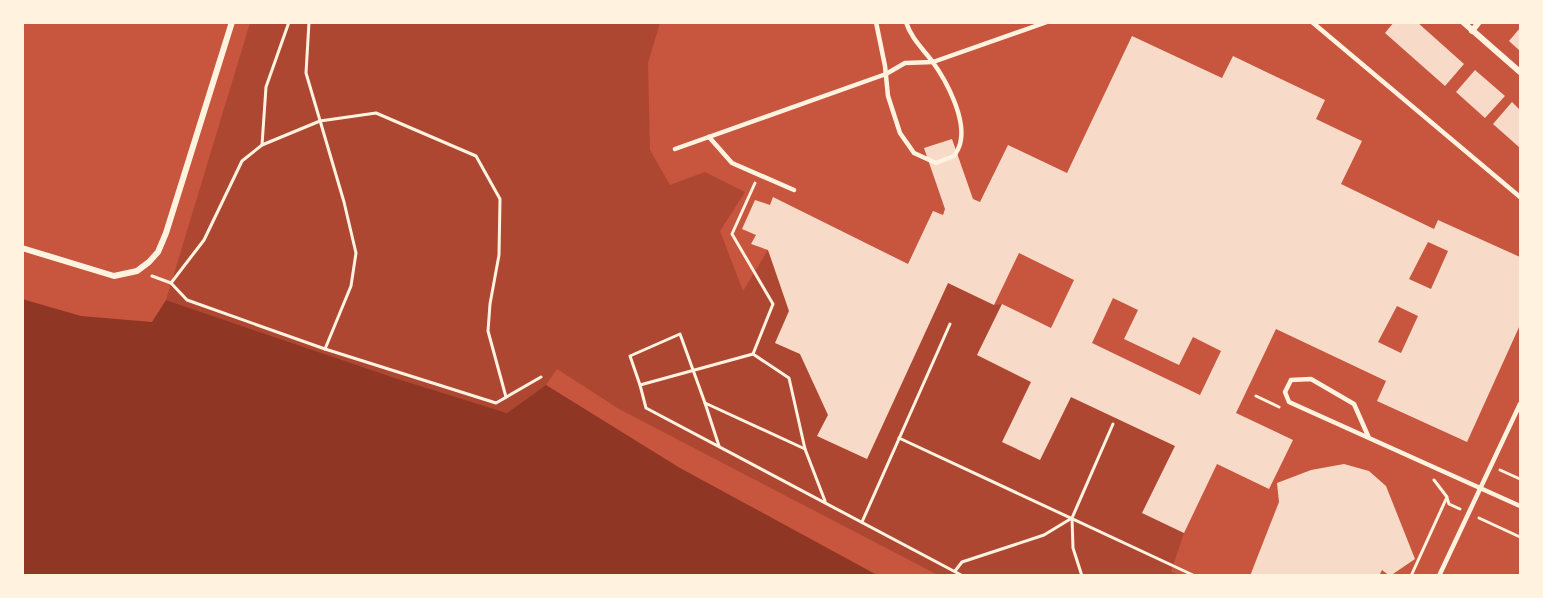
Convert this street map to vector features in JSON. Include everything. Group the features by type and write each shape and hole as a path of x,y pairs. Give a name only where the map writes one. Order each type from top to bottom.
{"street":[{"path":"22,248 114,276 137,271 158,252 232,22"},
{"path":"1462,22 1521,72"},
{"path":"1472,31 1479,22"}],"lane":[{"path":"876,22 888,96 900,133 914,153 936,163 954,156 961,144 961,126 950,89 933,62 910,34 906,22"},
{"path":"675,149 885,74 905,63 933,62 1047,22"},
{"path":"1312,22 1521,197"},
{"path":"709,137 732,164 795,190"},
{"path":"1369,438 1354,404 1311,378 1291,380 1285,392 1289,402 1369,438 1480,487 1521,506"},
{"path":"1439,576 1521,404"}],"path":[{"path":"262,145 266,87 289,22"},
{"path":"309,22 306,73 344,202 356,253 351,286 325,349"},
{"path":"171,283 204,240 242,161 262,145 320,121 376,113 476,156 500,199 499,255 490,304 488,331 506,397"},
{"path":"753,354 773,304 732,234 759,175"},
{"path":"137,271 171,283 187,300 325,349 496,403 541,377"},
{"path":"862,522 950,324"},
{"path":"718,446 680,334 630,356 646,408 963,576"},
{"path":"640,385 753,354 789,378 805,449 826,503"},
{"path":"1256,396 1288,411"},
{"path":"705,403 805,449"},
{"path":"1082,576 1073,548 1072,518 1113,424"},
{"path":"899,438 1195,576"},
{"path":"1491,466 1521,479"},
{"path":"1434,480 1447,497 1449,504 1521,537"},
{"path":"1411,576 1447,497"},
{"path":"955,571 962,562 1044,535 1072,518"}],"shaded area":[{"path":"250,23 660,23 648,63 650,150 670,185 705,172 745,192 720,231 743,291 768,250 789,311 776,343 800,354 828,415 817,436 867,459 948,283 994,305 1002,304 977,355 1031,382 1003,442 1040,460 1071,397 1175,446 1143,513 1184,533 1171,572 1179,575 938,575 619,409 557,369 546,385 507,413 395,378 166,300"},
{"path":"22,299 81,316 152,322 166,300 395,378 507,413 546,385 680,468 877,575 23,575"}],"building":[{"path":"1394,22 1417,22 1464,64 1445,86 1385,33"},
{"path":"1520,28 1520,51 1509,41"},
{"path":"1132,36 1222,78 1233,56 1325,100 1316,119 1362,141 1341,184 1434,229 1438,220 1520,257 1520,325 1467,442 1377,401 1386,381 1276,329 1236,413 1293,440 1269,489 1217,464 1184,533 1142,513 1175,446 1071,397 1040,460 1002,442 1031,382 977,355 1002,304 1051,328 1074,280 1019,253 994,305 948,283 867,459 817,436 828,415 800,354 775,343 789,311 768,250 751,244 756,235 742,229 755,200 770,205 773,197 908,264 933,211 943,215 945,209 924,148 952,139 973,199 980,202 1008,145 1067,173","holes":["1428,242 1448,251 1431,289 1409,279","1113,298 1138,310 1124,339 1179,365 1193,337 1221,351 1200,395 1092,343","1397,306 1418,316 1401,353 1378,342"]},
{"path":"1475,70 1505,96 1485,118 1456,92"},
{"path":"1512,102 1520,110 1520,148 1493,124"},
{"path":"1344,464 1369,471 1386,486 1415,559 1390,576 1382,570 1379,576 1250,576 1279,502 1277,483 1311,470"}]}
